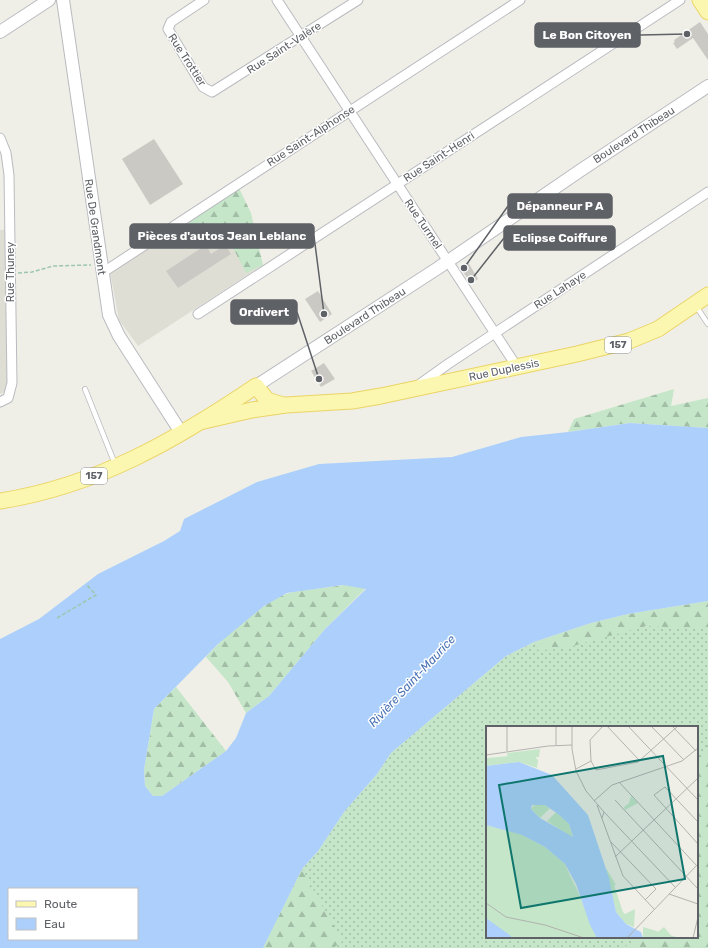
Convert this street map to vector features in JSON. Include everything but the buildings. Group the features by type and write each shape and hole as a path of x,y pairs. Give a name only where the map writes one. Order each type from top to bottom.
{"main road":[{"path":"700,0 708,12"},
{"name":"Rue Duplessis","path":"204,421 247,411 286,405 352,401 413,390 629,341 658,329 708,295"},
{"name":"Rue Duplessis","path":"256,386 265,399 270,402 286,405"},
{"name":"Boulevard Thibeau","path":"0,501 62,487 116,467 182,434 256,386"}],"street":[{"path":"0,32 49,0"},
{"name":"Rue De Grandmont","path":"62,0 108,310 115,329 182,434"},
{"name":"Rue Trottier","path":"204,0 170,22 168,27 170,34 203,86 210,92"},
{"name":"Rue Turmel","path":"277,0 517,367"},
{"name":"Rue Saint-Valère","path":"210,92 217,91 358,0"},
{"name":"Rue Saint-Alphonse","path":"102,269 520,0"},
{"name":"Rue Saint-Henri","path":"198,314 680,0"},
{"name":"Boulevard Thibeau","path":"256,386 448,261 574,174 708,86"},
{"name":"Rue Thuney","path":"0,138 6,153 9,170 12,386 8,398 0,402"},
{"name":"Rue Lahaye","path":"413,390 495,333 708,192"}],"lane":[{"path":"695,304 708,324"},
{"path":"85,389 116,467"}],"path":[{"path":"10,273 32,272 53,266 102,269"},
{"path":"57,618 96,595 86,584"}],"shaded area":[{"path":"224,198 263,265 138,346 119,320 110,272"},
{"path":"14,229 14,377 6,392 0,394 0,230"}],"green space":[{"path":"239,188 251,213 263,265 246,273 229,240 199,238 188,221"},
{"path":"674,389 671,406 708,398 708,428 630,423 568,432 574,419"},
{"path":"344,585 366,588 325,629 269,696 246,713 228,682 206,657 222,640 245,620 279,597 289,593"},
{"path":"708,601 708,948 263,948 302,869 318,851 344,812 377,774 391,753 506,656 534,642"},
{"path":"708,601 708,629 646,626 562,649 538,650 534,642 591,623 628,614"},
{"path":"176,687 226,751 162,796 153,796 145,786 144,770 154,709"},
{"path":"708,745 708,948 621,948 633,943 636,938 698,938 698,757"},
{"path":"302,869 331,922 344,940 333,948 263,948"}],"water":[{"name":"Rivière Saint-Maurice","path":"630,423 708,428 708,601 628,614 591,623 534,642 506,656 391,753 377,774 344,812 318,851 302,869 263,948 0,948 0,639 39,619 98,574 164,541 180,531 184,519 257,482 319,464 452,457 521,437","holes":["343,585 366,589 325,629 269,696 246,713 236,738 226,751 162,796 153,796 145,786 144,770 154,709 218,644 264,606 287,593"]}],"place":[{"name":"Le Bon Citoyen","path":"687,34"},
{"name":"Dépanneur P A","path":"464,268"},
{"name":"Eclipse Coiffure","path":"471,280"},
{"name":"Pièces d'autos Jean Leblanc","path":"324,314"},
{"name":"Ordivert","path":"319,379"}]}
